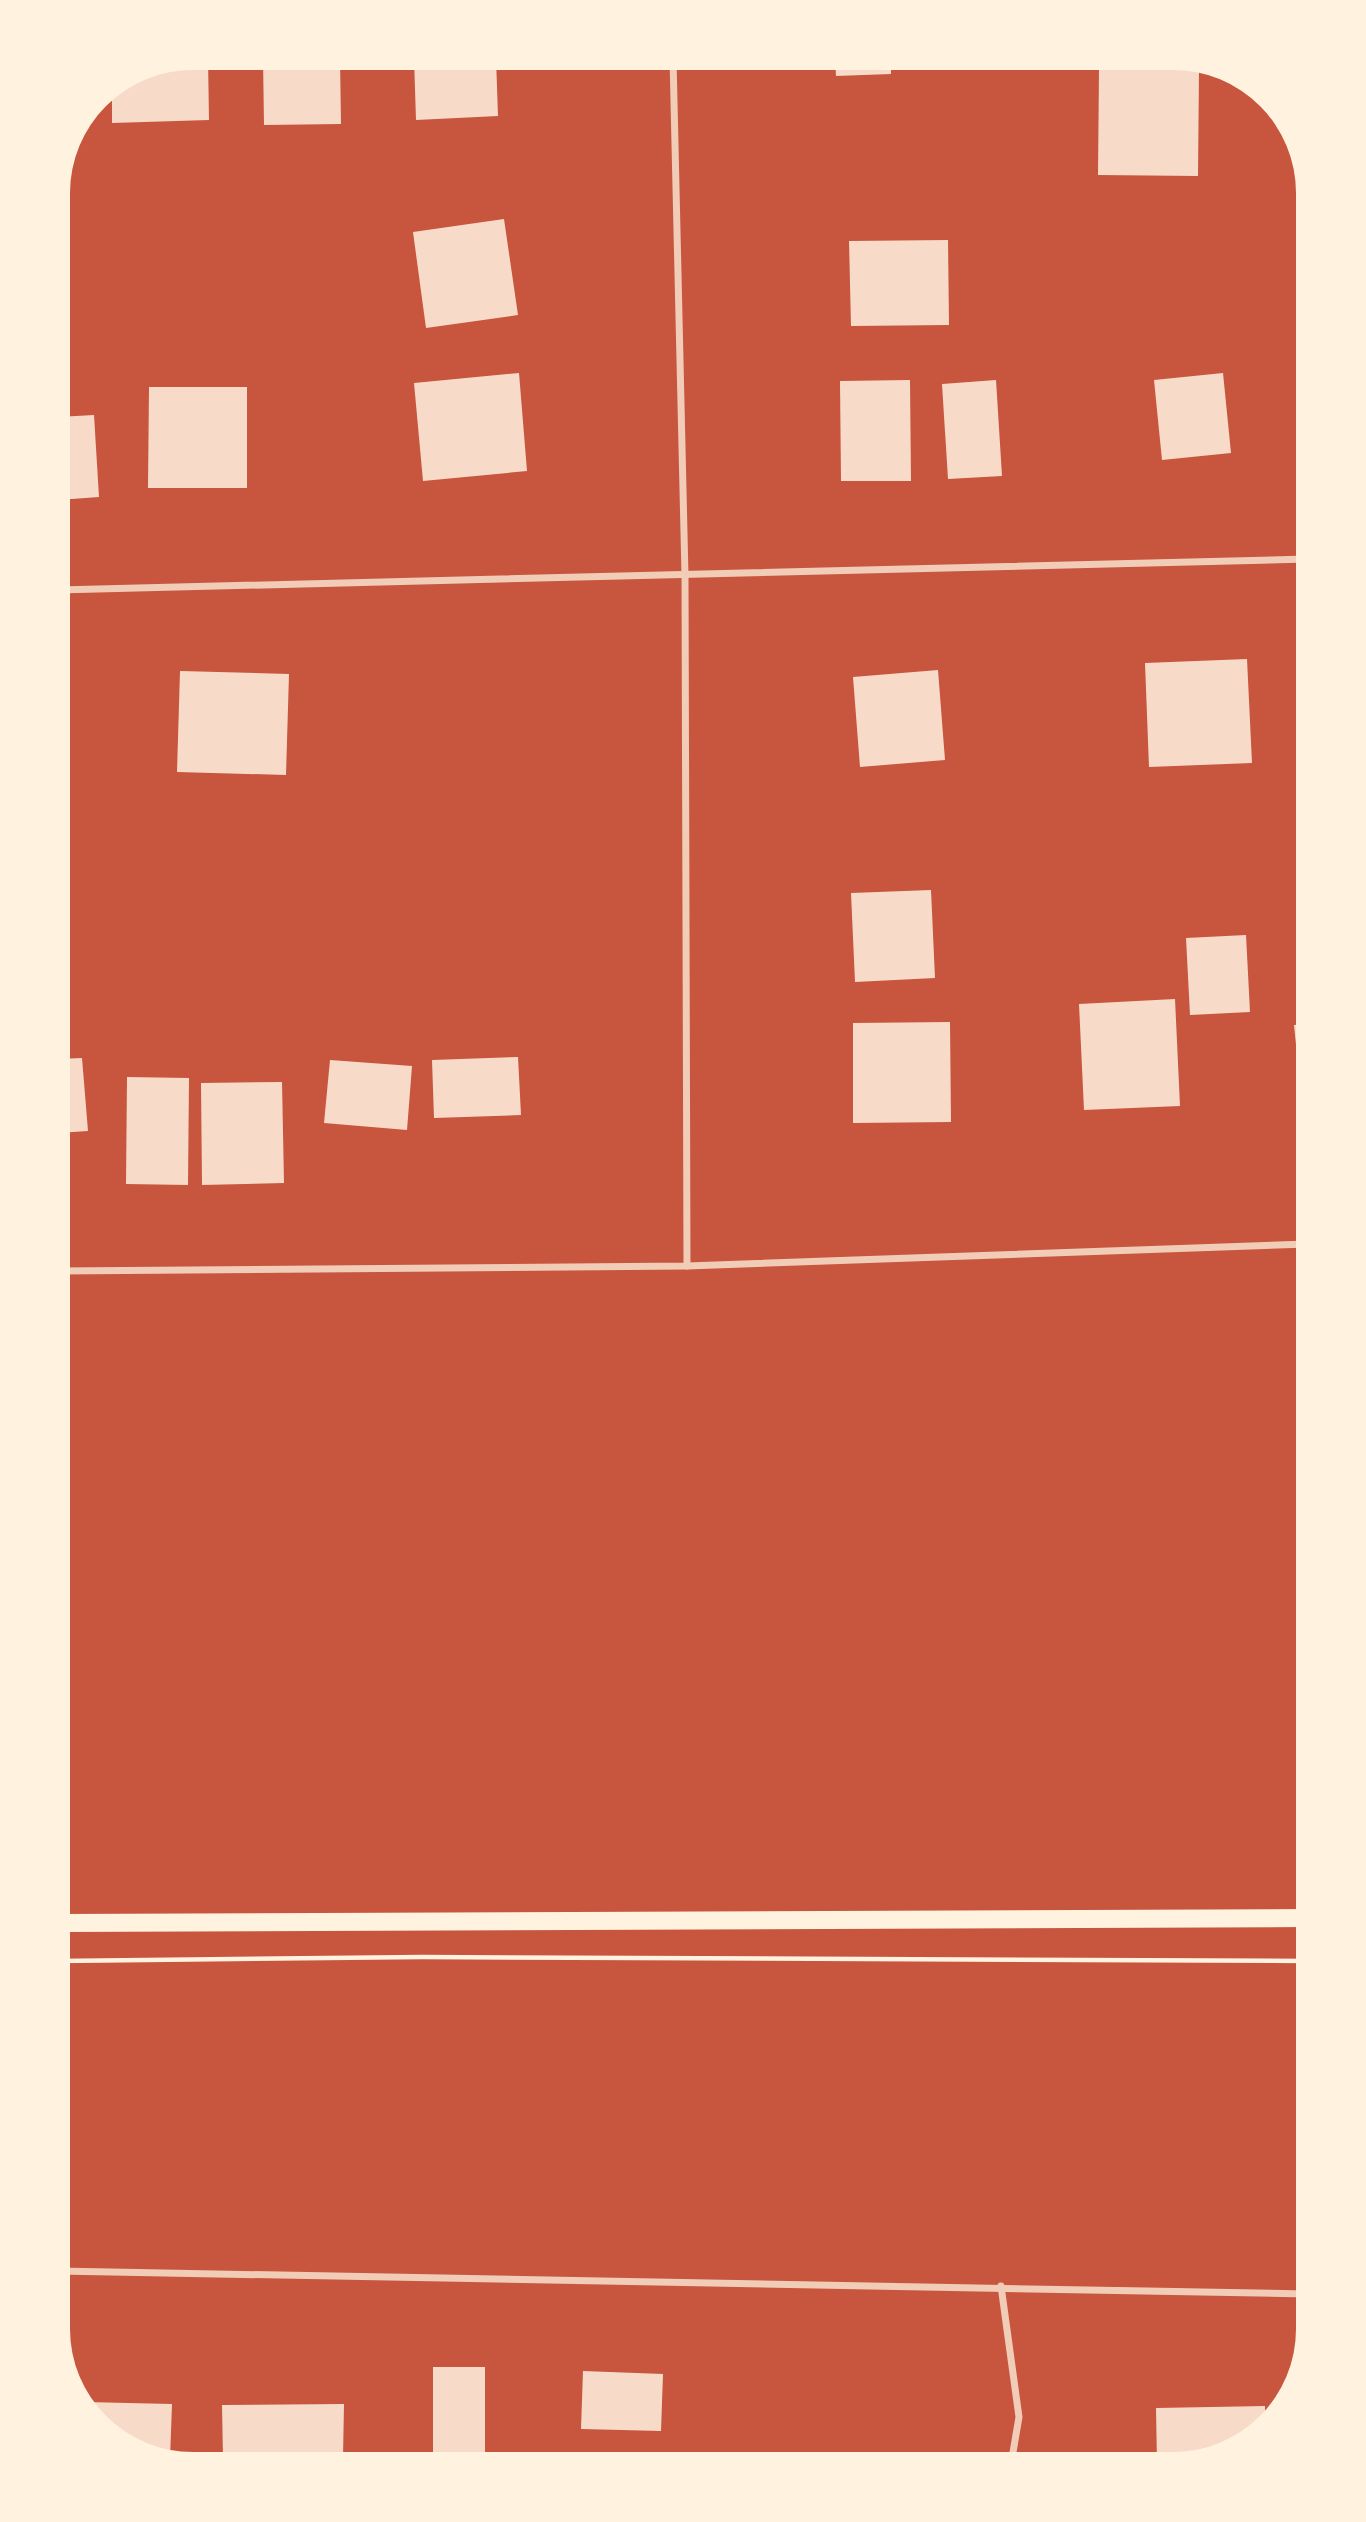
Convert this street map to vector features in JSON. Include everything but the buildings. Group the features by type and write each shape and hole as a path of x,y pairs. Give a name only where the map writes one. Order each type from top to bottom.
{"main road":[{"path":"70,1923 1296,1917"}],"street":[{"path":"673,70 685,576 687,1266"},
{"path":"70,590 1296,559"},
{"path":"70,1271 687,1266 1296,1244"},
{"path":"70,2272 1296,2294"},
{"path":"1000,2287 1019,2417 1014,2452"}],"path":[{"path":"70,1961 436,1957 1296,1961"}]}
